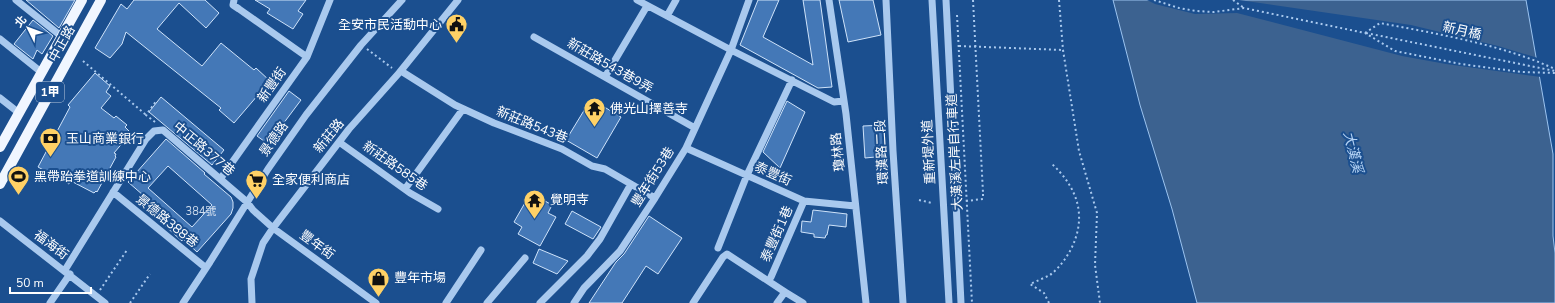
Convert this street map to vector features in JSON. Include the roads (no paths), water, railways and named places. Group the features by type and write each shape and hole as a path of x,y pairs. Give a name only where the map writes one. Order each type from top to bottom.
{"main road":[{"name":"中正路","path":"0,147 82,0"},
{"name":"中正路","path":"0,184 101,0"}],"street":[{"path":"16,0 61,36"},
{"name":"新豐街","path":"221,178 306,57 330,0"},
{"name":"景德路","path":"183,303 268,169 306,115 361,45 402,0"},
{"name":"新莊路","path":"252,303 251,279 263,243 273,228 339,142 400,72 458,0"},
{"path":"637,0 834,102 843,101"},
{"path":"667,16 676,0"},
{"name":"豐年街53巷","path":"574,303 584,288 620,251 686,148 731,50 749,0"},
{"name":"瓊林路","path":"828,0 843,101 866,303"},
{"name":"環漢路二段","path":"886,0 893,151 903,303"},
{"name":"重新堤外道","path":"932,0 949,303"},
{"name":"重新堤外道","path":"946,0 962,303"},
{"path":"231,2 306,57"},
{"path":"605,77 647,6"},
{"name":"新莊路543巷9弄","path":"534,37 695,128"},
{"path":"0,39 41,72"},
{"name":"新莊路543巷","path":"400,72 463,109 562,150 592,166 605,169 655,198"},
{"path":"718,248 747,175 792,80"},
{"path":"0,98 19,113"},
{"path":"406,190 463,109"},
{"name":"中正路377巷","path":"113,192 146,139 154,132 163,130 221,178 247,202"},
{"name":"新莊路585巷","path":"339,142 406,190 438,209"},
{"name":"泰豐街","path":"686,148 804,201 856,206"},
{"name":"豐年街53巷","path":"540,303 600,240 631,184"},
{"path":"50,303 113,192"},
{"name":"景德路388巷","path":"113,192 206,268"},
{"name":"泰豐街1巷","path":"771,277 804,201"},
{"name":"豐年街","path":"247,202 253,210 273,228 372,302"},
{"name":"福海街","path":"0,221 105,303"},
{"path":"446,303 481,250"},
{"path":"693,303 722,257 728,254 803,303"},
{"path":"487,303 525,258"},
{"path":"777,303 785,292"}],"water":[{"name":"大漢溪","path":"1113,0 1526,0 1553,154 1555,303 1197,303 1172,209 1140,105"}],"place":[{"name":"全安市民活動中心","path":"457,44"},
{"name":"佛光山擇善寺","path":"594,128"},
{"name":"玉山商業銀行","path":"51,158"},
{"name":"黑帶跆拳道訓練中心","path":"18,196"},
{"name":"全家便利商店","path":"257,200"},
{"name":"覺明寺","path":"535,220"},
{"name":"豐年市場","path":"378,298"}]}
